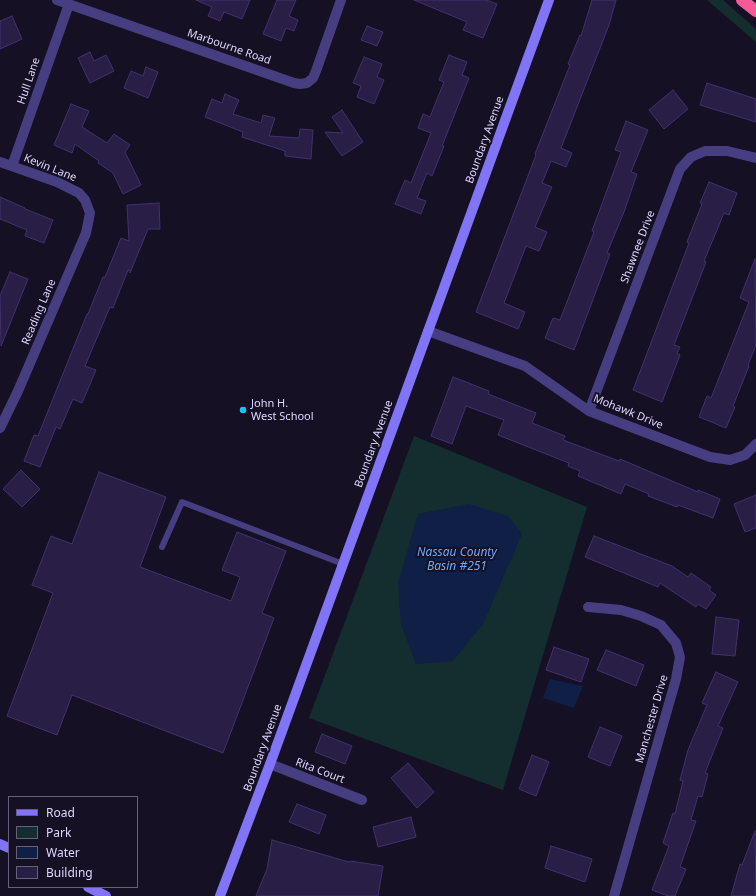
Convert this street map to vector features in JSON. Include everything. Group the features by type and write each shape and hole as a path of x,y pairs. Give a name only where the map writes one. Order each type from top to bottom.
{"highway":[{"path":"742,0 756,11"}],"main road":[{"name":"Boundary Avenue","path":"220,896 270,764 549,0"},
{"path":"90,888 106,896"}],"street":[{"name":"Marbourne Road","path":"57,0 300,84 307,83 316,71 342,0"},
{"name":"Hull Lane","path":"12,166 69,4"},
{"name":"Shawnee Drive","path":"589,411 680,169 691,157 705,151 727,151 756,158"},
{"name":"Kevin Lane","path":"0,162 57,182 79,193 86,204"},
{"name":"Reading Lane","path":"0,428 86,233 90,213 86,204"},
{"name":"Mohawk Drive","path":"428,331 524,366 589,411 710,457 730,460 745,455 756,444"},
{"name":"Manchester Drive","path":"588,607 621,610 641,616 661,625 676,643 680,657 676,679 614,896"},
{"name":"Rita Court","path":"270,764 362,800"}],"lane":[{"path":"162,547 182,502 343,564"}],"green space":[{"path":"707,0 723,0 756,29 756,42"},
{"path":"414,436 587,507 503,790 309,718"}],"water":[{"name":"Nassau County Basin #251","path":"469,504 508,516 522,534 483,624 453,661 416,664 401,624 398,583 418,514"},
{"path":"550,679 583,686 574,708 543,698"}],"building":[{"path":"196,0 250,0 242,19 224,12 220,21 208,16 212,7"},
{"path":"277,0 296,0 289,16 298,20 294,31 286,28 281,41 263,34"},
{"path":"414,0 486,0 497,4 483,38 463,30 467,22"},
{"path":"592,0 616,0 609,25 561,148 572,153 566,167 551,161 542,183 552,187 535,227 547,232 539,251 526,246 504,303 525,312 518,329 476,312 570,65 568,64 580,35 581,36"},
{"path":"12,16 22,39 0,49 0,21"},
{"path":"367,26 383,32 377,46 361,40"},
{"path":"90,52 94,61 106,55 114,71 90,83 78,58"},
{"path":"449,55 467,62 462,75 469,78 442,146 444,146 432,176 427,173 417,198 426,201 421,214 395,204 405,180 411,183 431,133 418,128 423,114 430,117 444,82 439,80"},
{"path":"364,57 382,64 377,77 384,80 374,104 357,97 361,86 353,83"},
{"path":"146,67 158,72 148,98 124,88 131,71 143,76"},
{"path":"707,83 756,99 756,122 700,105"},
{"path":"673,90 688,109 664,129 649,110"},
{"path":"225,94 239,100 233,114 261,123 263,115 275,118 269,136 299,138 300,129 313,130 311,159 285,156 285,151 242,137 243,132 205,117 212,99 222,103"},
{"path":"71,104 89,111 82,127 107,143 114,134 130,145 125,152 141,185 123,194 113,173 98,163 99,161 75,144 72,153 54,145"},
{"path":"342,110 363,142 342,156 325,132 343,133 332,117"},
{"path":"626,121 648,130 631,172 637,174 624,212 607,253 610,254 574,350 545,338 553,318 560,320 594,232 592,231 621,152 615,150"},
{"path":"709,182 737,193 729,215 724,213 704,261 706,262 674,345 680,347 677,353 680,355 662,402 633,390 689,243 687,242 702,204 700,203"},
{"path":"0,197 53,220 44,243 25,236 27,230 0,219"},
{"path":"159,203 160,229 148,229 130,273 128,270 113,308 110,307 85,366 96,370 82,403 73,399 60,429 56,427 40,467 24,461 34,435 38,436 87,314 103,277 105,277 121,238 129,241 127,205"},
{"path":"755,259 756,345 733,406 735,407 726,428 699,417 707,396 711,398 749,302 740,298"},
{"path":"10,272 28,279 1,346 0,296"},
{"path":"453,377 489,391 488,394 536,413 532,423 565,436 563,440 619,461 620,459 698,492 698,490 720,499 713,518 648,496 649,494 625,484 621,494 578,476 580,471 568,466 569,463 498,435 504,420 466,406 452,444 431,436"},
{"path":"21,470 40,489 22,507 3,489"},
{"path":"99,472 166,497 140,567 231,601 240,577 222,570 237,532 286,551 262,613 274,618 223,753 72,695 57,735 7,716 53,593 32,585 51,536 72,544"},
{"path":"756,495 756,528 745,532 734,504"},
{"path":"594,536 672,566 688,577 691,573 711,587 709,590 716,595 706,609 698,604 696,607 660,583 658,587 585,557"},
{"path":"716,617 739,620 735,656 712,654"},
{"path":"554,647 589,659 581,682 546,670"},
{"path":"606,650 644,665 636,686 597,670"},
{"path":"716,672 738,682 718,726 723,728 705,773 708,774 702,797 698,796 691,820 696,821 680,867 686,869 675,896 668,896 652,890 669,846 663,843 673,813 675,814 683,781 680,780 688,750 707,705 702,703"},
{"path":"600,727 622,736 610,766 588,757"},
{"path":"322,734 352,746 345,764 315,752"},
{"path":"532,755 549,762 536,796 519,789"},
{"path":"408,763 434,792 417,808 391,778"},
{"path":"297,804 326,815 319,834 289,822"},
{"path":"411,817 416,837 378,847 373,827"},
{"path":"755,831 756,896 731,896 740,864 742,865"},
{"path":"272,840 349,862 383,866 378,896 256,896 267,869"},
{"path":"551,846 592,859 585,882 545,868"}],"place":[{"name":"John H. West School","path":"243,410"}]}
